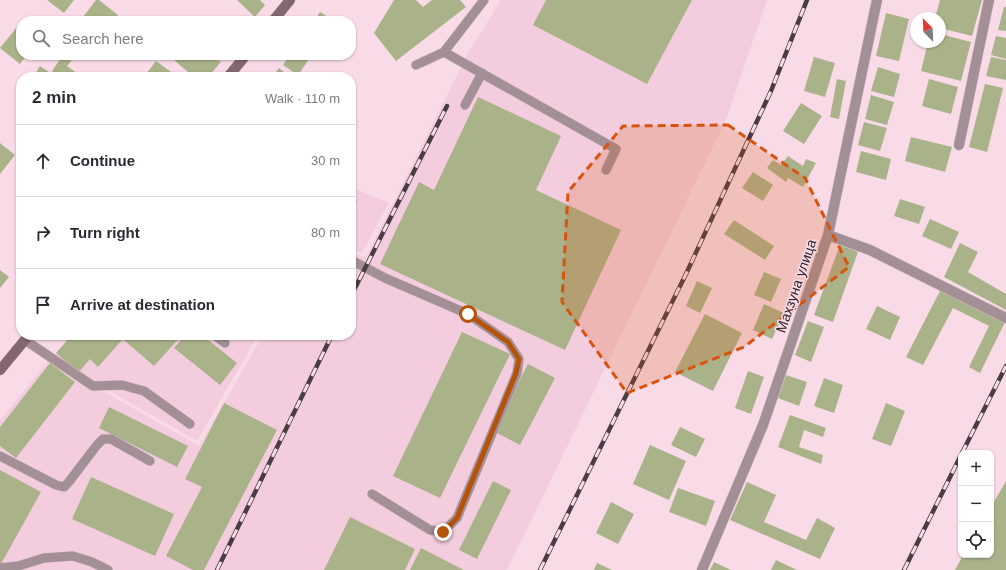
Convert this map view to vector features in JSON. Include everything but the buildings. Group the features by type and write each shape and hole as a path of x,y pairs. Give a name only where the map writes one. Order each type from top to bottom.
{"main road":[{"path":"277,16 290,0"},
{"path":"232,72 242,60"},
{"path":"0,370 25,340"}],"street":[{"name":"Махзуна улица","path":"702,570 763,425 828,235 877,0"},
{"path":"960,145 989,0"},
{"path":"828,235 870,250 1006,318"}],"lane":[{"path":"416,65 444,52 484,0"},
{"path":"444,52 616,149 606,170"},
{"path":"465,105 482,73"},
{"path":"356,263 385,278 468,314 508,342 519,359 516,373 457,518 443,532 430,530 372,494"},
{"path":"31,340 93,386 122,385 144,391 190,424"},
{"path":"221,340 225,343"},
{"path":"0,456 56,486 64,487 103,439 112,439 150,461"},
{"path":"0,568 18,566 44,558 73,556 92,562 108,570"}],"highlighted area":[{"path":"728,125 805,178 849,267 744,347 627,393 562,302 568,192 623,126"}],"shaded area":[{"path":"501,0 767,0 726,120 507,570 0,570 0,420 49,360 199,446 260,340 356,340 356,254 366,257 468,53"},
{"path":"356,189 389,203 362,253 356,251"},
{"path":"68,340 255,340 197,441 52,358"}],"railway":[{"path":"540,570 686,274 771,91 807,0"},
{"path":"356,286 447,106"},
{"path":"217,570 330,340"},
{"path":"964,450 1006,366"},
{"path":"904,570 958,461"}],"route":[{"path":"443,532 457,518 516,373 519,359 508,342 468,314"}]}
